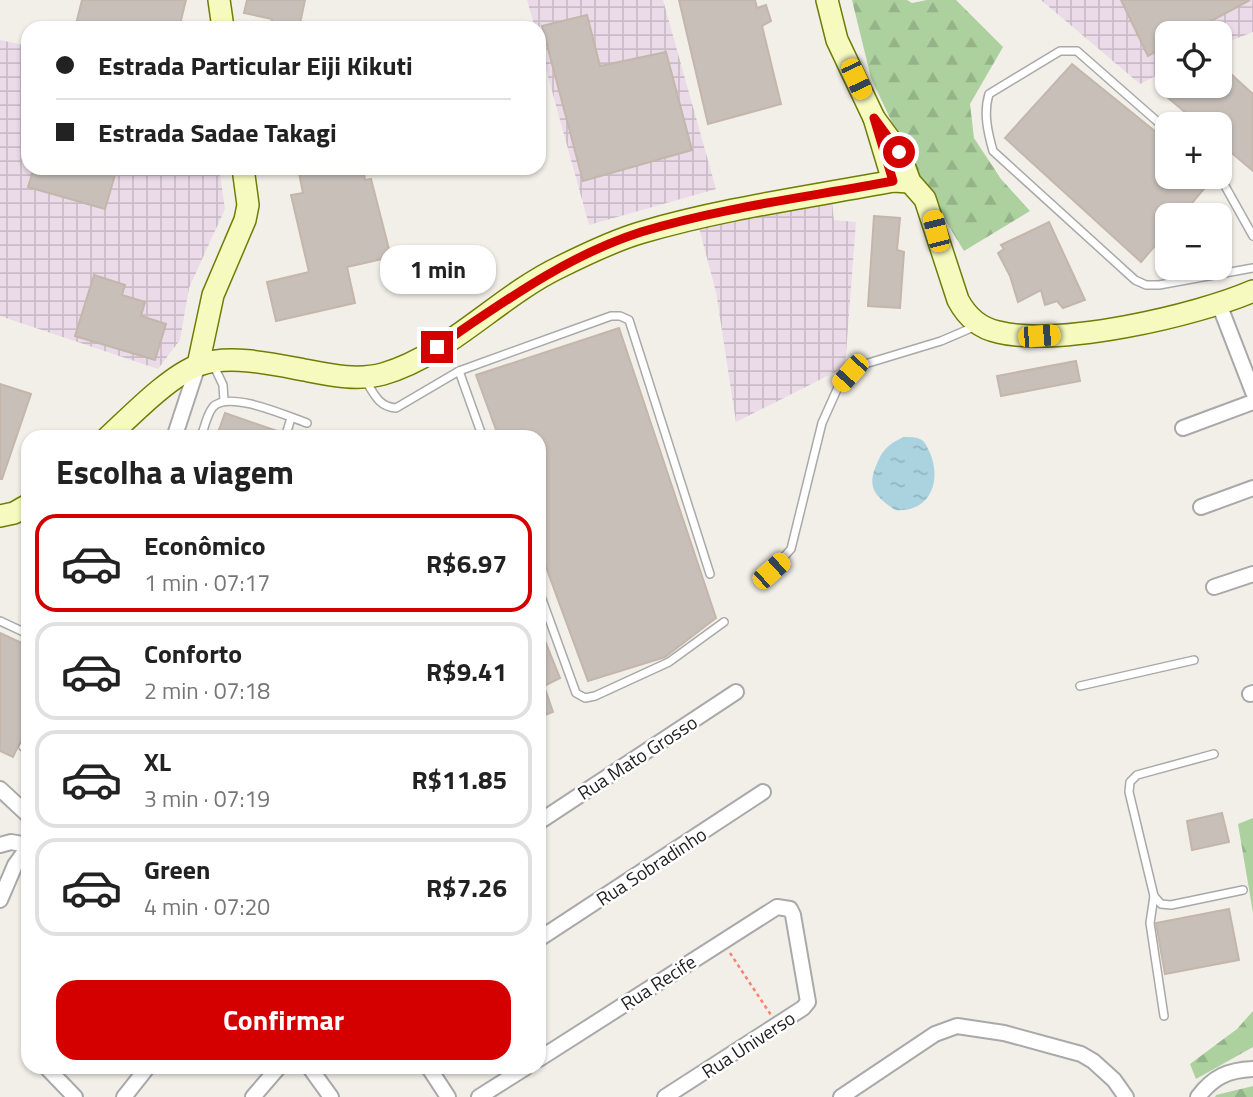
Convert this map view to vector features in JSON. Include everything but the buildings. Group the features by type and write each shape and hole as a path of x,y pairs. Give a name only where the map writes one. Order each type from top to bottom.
{"street":[{"path":"219,0 222,21"},
{"path":"827,0 838,40 902,182"},
{"path":"177,430 206,364 213,295 245,220 248,205 244,175"},
{"path":"119,430 152,397 206,364 248,361 332,375 364,377 383,373 405,365 437,347 556,268 641,232 751,206 902,182 920,191 931,213 964,312 979,325 996,332 1015,335 1080,332 1174,316 1219,304 1253,291"},
{"path":"1219,304 1253,392"},
{"path":"1183,428 1253,402"},
{"path":"1201,507 1253,488"},
{"path":"0,516 21,509"},
{"path":"1214,587 1253,574"},
{"name":"Rua Mato Grosso","path":"546,817 736,692"},
{"path":"0,789 21,808"},
{"name":"Rua Sobradinho","path":"546,934 764,792"},
{"path":"0,845 11,842 21,844"},
{"path":"0,900 21,856"},
{"name":"Rua Recife","path":"546,1054 777,907"},
{"name":"Rua Universo","path":"665,1097 803,1008 808,1002 793,915 790,909 777,907"},
{"path":"841,1097 935,1034 945,1028 957,1026 1014,1035 1081,1054 1100,1067 1126,1097"},
{"path":"1198,1097 1217,1077 1226,1072 1253,1069"},
{"path":"53,1074 75,1097"},
{"path":"124,1097 142,1074"},
{"path":"253,1097 273,1074"},
{"path":"314,1074 331,1097"},
{"path":"433,1074 448,1097"},
{"path":"480,1097 516,1074"}],"lane":[{"path":"1155,119 1077,51 1060,51 989,94 986,104 988,132 993,151 1135,280 1146,285 1159,285 1253,268"},
{"path":"1227,189 1253,236"},
{"path":"364,377 381,404 396,408 459,371 611,316 629,320 710,574"},
{"path":"771,571 791,548 822,423 839,385 850,373 865,364 941,341 979,325"},
{"path":"206,364 223,385 224,400"},
{"path":"459,371 481,430"},
{"path":"204,430 213,407 224,400 237,401 307,423"},
{"path":"287,430 291,418"},
{"path":"546,610 576,692 585,698 596,696 669,662 724,622"},
{"path":"0,621 21,631"},
{"path":"1080,686 1194,660"},
{"path":"1164,1016 1150,923 1154,896 1129,792 1130,782 1138,775 1214,754"},
{"path":"1154,896 1161,904 1171,905 1243,890"}],"path":[{"path":"722,941 777,1023"}],"shaded area":[{"path":"527,0 663,0 716,189 589,225 546,69 546,21 533,21"},
{"path":"1041,0 1253,0 1253,32 1232,40 1232,21 1155,21 1155,76 1140,84"},
{"path":"0,40 21,44 21,175 220,175 225,209 189,288 180,340 158,369 0,316"},
{"path":"832,202 834,220 856,222 845,367 736,422 716,292 699,228"}],"green space":[{"path":"852,0 907,0 912,3 956,0 1003,47 970,104 974,138 1001,179 1030,211 964,251 915,171 871,78"},
{"path":"1253,818 1253,913 1238,824"},
{"path":"1253,1011 1253,1047 1196,1079 1190,1064 1237,1029"},
{"path":"1253,1086 1253,1097 1215,1097 1216,1095"}],"water":[{"path":"904,437 914,437 924,442 935,474 925,501 907,510 895,510 876,494 872,483 875,468 883,452"}],"route":[{"path":"437,347 556,268 641,232 751,206 893,181 874,118 899,152"}]}
